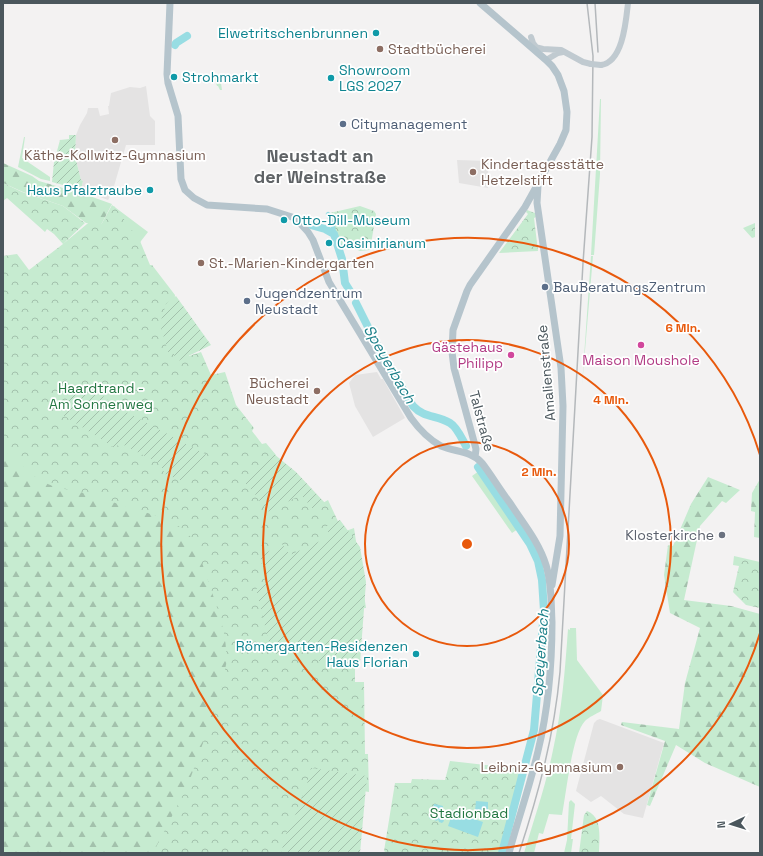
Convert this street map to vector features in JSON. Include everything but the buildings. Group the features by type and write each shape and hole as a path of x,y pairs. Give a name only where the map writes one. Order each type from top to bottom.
{"main road":[{"path":"170,3 167,63 168,83 177,110 182,184 188,194 207,205 267,209 297,220 313,240 329,282 411,418 420,430 441,446 468,453 475,457"},
{"name":"Talstraße","path":"480,3 552,66 561,79 567,117 565,135 539,184 534,189 525,207 470,285 454,330 452,352 454,368 477,451 475,457 485,468 525,525 540,550 546,566 551,593 552,634 543,724 538,752 509,853"},
{"name":"Amalienstraße","path":"539,184 537,203 562,381 564,428 562,515 557,560 551,593"},
{"path":"530,198 537,203"},
{"path":"525,207 533,206 538,211"},
{"path":"468,453 473,448 474,440"},
{"path":"546,566 552,565 557,560"}],"street":[{"path":"530,46 550,50 561,50 583,62 591,64 601,65 609,62 617,53 624,32 628,3"},
{"path":"531,37 537,48"},
{"path":"546,60 547,54 550,50"},
{"path":"546,60 558,53 567,52"}],"shaded area":[{"name":"Käthe-Kollwitz-Gymnasium","path":"146,86 150,116 155,121 155,145 126,145 112,193 108,200 81,190 83,181 81,180 75,156 76,135 88,108 98,108 100,116 109,114 108,106 111,93 130,87 140,88"},
{"name":"Kindertagesstätte Hetzelstift","path":"457,160 488,161 488,188 459,183"},
{"path":"377,372 381,379 383,379 405,418 373,437 355,406 349,383 355,375"},
{"name":"Leibniz-Gymnasium","path":"600,719 664,743 643,818 624,814 601,796 591,802 576,791 594,723"}],"green space":[{"path":"222,74 222,77 218,80 219,83 221,83 222,90 220,90 213,75"},
{"path":"600,99 600,174 594,255 591,255"},
{"path":"69,135 76,135 75,156 81,180 83,181 81,190 52,182 54,162 60,140 69,139"},
{"path":"24,137 22,158 50,177 50,181 41,179 18,167"},
{"path":"3,163 32,176 39,181 112,204 101,225 86,223 63,206 23,192 3,183"},
{"path":"3,183 22,192 63,206 85,223 63,244 47,229 45,232 7,198 3,201"},
{"path":"112,205 148,232 140,243 101,225"},
{"name":"Haardtrand - Am Sonnenweg","path":"114,206 140,241 150,265 152,265 175,295 173,323 184,340 189,356 201,352 211,375 225,372 236,405 254,428 252,431 262,444 266,443 276,455 275,458 321,504 328,500 343,532 354,528 366,608 355,609 355,682 364,682 365,754 368,754 369,792 363,791 348,853 153,853 188,785 219,698 227,660 225,638 220,616 195,542 185,531 170,520 77,491 58,488 40,481 3,449 3,256 17,254 29,270 93,219 103,225"},
{"path":"360,206 374,211 376,214 370,250 360,251 351,247 340,249 330,213"},
{"path":"527,210 535,213 536,217 534,218 538,251 499,253 528,214 526,212"},
{"path":"755,223 755,237 752,238 743,228"},
{"path":"591,256 593,256 582,386"},
{"path":"176,296 211,345 176,362 173,351 168,352 160,324 166,304"},
{"path":"3,371 218,487 244,853 3,853"},
{"path":"71,386 101,393 117,407 207,455 199,470 182,481 165,474 160,464 120,443 115,448 63,415"},
{"path":"274,454 296,472 325,503 314,510 301,495 267,512 255,494 245,483"},
{"path":"479,471 518,529 512,533 472,476"},
{"path":"708,477 740,490 726,503 722,501 700,526 684,600 731,606 760,614 760,787 705,763 676,745 650,806 647,805 665,741 621,725 622,722 679,729 685,683 700,628 670,613 664,575 668,545 673,546 691,504"},
{"path":"760,479 760,538 754,537 755,512 751,511 752,493"},
{"path":"340,520 360,547 366,582 360,663 320,664 314,643 272,655 256,589 267,582 260,556 282,544 290,555 331,536 325,527"},
{"path":"734,556 760,562 760,608 746,605 733,592 739,566 733,565"},
{"path":"570,628 576,628 577,660 603,695 601,711 585,721 576,738 562,815 549,814 543,834 539,833 534,853 524,853 540,802 556,735 563,690 568,629 570,630"},
{"name":"Stadionbad","path":"450,761 522,769 500,853 387,853 384,851 395,783 411,783 412,779 445,780"},
{"path":"311,768 367,776 360,853 281,853 288,827 294,818 307,784"},
{"path":"571,800 575,804 571,839 573,839 571,853 564,853 567,840 569,802"},
{"path":"587,811 596,818 598,823 599,853 579,853 584,815"}],"water":[{"path":"476,801 488,802 488,811 475,811"},
{"path":"434,804 443,806 443,810 448,812 445,818 443,818 444,821 442,823 439,822 438,819 437,821 429,818"},
{"path":"453,812 483,822 478,837 448,826"}],"waterway":[{"path":"175,45 187,36"},
{"name":"Speyerbach","path":"328,214 334,234"},
{"name":"Speyerbach","path":"307,224 325,229 334,234 342,259 345,283 350,291"},
{"name":"Speyerbach","path":"356,303 382,355 413,406 421,413 445,420 453,425 466,446"},
{"name":"Speyerbach","path":"478,467 530,544 538,561 542,580 544,611 534,730 502,853"}],"railway":[{"path":"519,853 545,764 554,719 560,672 583,263 592,137 593,56 587,3"},
{"path":"595,3 598,52"}],"place":[{"name":"Elwetritschenbrunnen","path":"376,33"},
{"name":"Stadtbücherei","path":"380,49"},
{"name":"Strohmarkt","path":"174,77"},
{"name":"Showroom LGS 2027","path":"331,78"},
{"name":"Citymanagement","path":"343,124"},
{"name":"Käthe-Kollwitz-Gymnasium","path":"115,140"},
{"name":"Kindertagesstätte Hetzelstift","path":"473,172"},
{"name":"Haus Pfalztraube","path":"150,190"},
{"name":"Otto-Dill-Museum","path":"284,220"},
{"name":"Casimirianum","path":"329,243"},
{"name":"St.-Marien-Kindergarten","path":"201,263"},
{"name":"BauBeratungsZentrum","path":"545,287"},
{"name":"Jugendzentrum Neustadt","path":"247,301"},
{"name":"Maison Moushole","path":"641,345"},
{"name":"Gästehaus Philipp","path":"511,355"},
{"name":"Bücherei Neustadt","path":"317,391"},
{"name":"Klosterkirche","path":"722,535"},
{"name":"Römergarten-Residenzen Haus Florian","path":"416,654"},
{"name":"Leibniz-Gymnasium","path":"620,767"}],"district":[{"name":"Neustadt an der Weinstraße","path":"320,165"}]}
